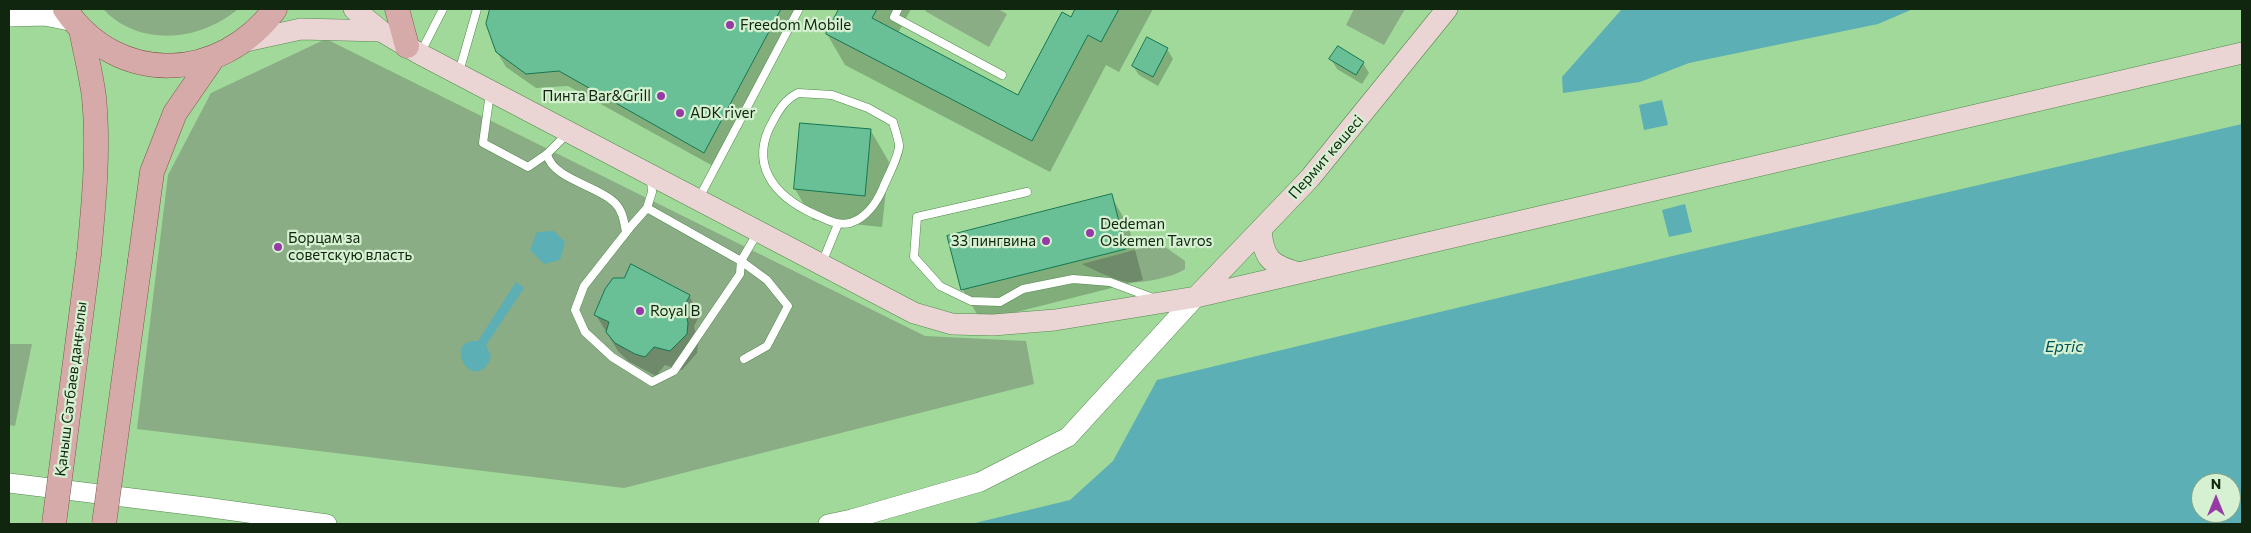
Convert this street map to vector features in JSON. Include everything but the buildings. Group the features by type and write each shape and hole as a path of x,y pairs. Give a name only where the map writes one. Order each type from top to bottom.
{"main road":[{"path":"246,41 264,24 275,9"},
{"path":"354,9 381,31 458,74 914,312 952,324 993,325 1055,320 1196,297 2242,52"},
{"path":"397,9 414,50"},
{"name":"Пермит көшесі","path":"1196,297 1310,178 1447,9"},
{"path":"73,20 103,47 129,59 157,65 185,65 213,58 246,41 300,29 381,31"},
{"name":"Қаныш Сәтбаев даңғылы","path":"54,524 89,254 96,183 96,123 93,94 73,20"},
{"path":"104,524 152,172 175,113 213,58"},
{"path":"1261,229 1264,251 1276,267 1299,273"}],"street":[{"path":"9,17 45,16 73,20"},
{"path":"828,524 852,520 980,482 1068,437 1196,297"},
{"path":"9,483 327,524"}],"lane":[{"path":"414,50 444,9"},
{"path":"458,74 477,9"},
{"path":"698,200 799,9"},
{"path":"898,9 894,17 1002,74"},
{"path":"490,91 483,143 528,167 547,154 568,132"},
{"path":"798,93 832,95 868,108 893,122 899,147 878,201 862,217 851,222 838,224 797,206 776,189 768,176 764,153 765,135 784,103 798,93"},
{"path":"547,154 557,169 615,203 622,215 626,232"},
{"path":"650,175 652,192 647,208 584,286 575,310 585,332 612,357 652,382 674,371 740,274 741,261 759,230"},
{"path":"1027,192 917,217 914,257 940,286 971,301 1000,302 1024,289 1073,279 1110,282 1167,302"},
{"path":"647,208 741,261 767,280 788,306 766,346 744,360"},
{"path":"822,263 838,224"}],"green space":[{"path":"103,9 238,9 223,20 206,28 170,36 152,35 134,30 118,22"},
{"path":"927,9 998,9 1007,14 989,47 925,11"},
{"path":"1354,9 1405,9 1384,45 1346,25"},
{"path":"326,39 925,336 1026,341 1034,384 624,488 137,429 168,175 211,93"},
{"path":"1164,246 1185,261 1185,269 1166,277 1148,281 1127,282 1110,277 1082,264 1142,248"},
{"path":"9,344 32,344 15,426 9,425"}],"water":[{"path":"1622,9 1913,9 1878,24 1689,63 1640,82 1563,93 1562,77"},
{"path":"1662,100 1668,125 1644,130 1639,105"},
{"name":"Ертіс","path":"2242,124 2242,524 971,524 1070,500 1113,461 1157,380 1681,254"},
{"path":"1685,204 1692,232 1669,237 1662,210"},
{"path":"554,231 565,242 560,260 544,264 530,250 537,232"},
{"path":"516,282 524,288 486,345 491,357 484,368 476,371 469,369 461,356 462,348 467,343 478,341"}],"pier":[{"path":"10,513 79,522 81,524 9,524"}],"place":[{"name":"Freedom Mobile","path":"730,25"},
{"name":"Пинта Bar&Grill","path":"661,96"},
{"name":"ADK river","path":"680,113"},
{"name":"Dedeman Oskemen Tavros","path":"1090,233"},
{"name":"33 пингвина","path":"1046,241"},
{"name":"Борцам за советскую власть","path":"278,247"},
{"name":"Royal B","path":"640,311"}]}
